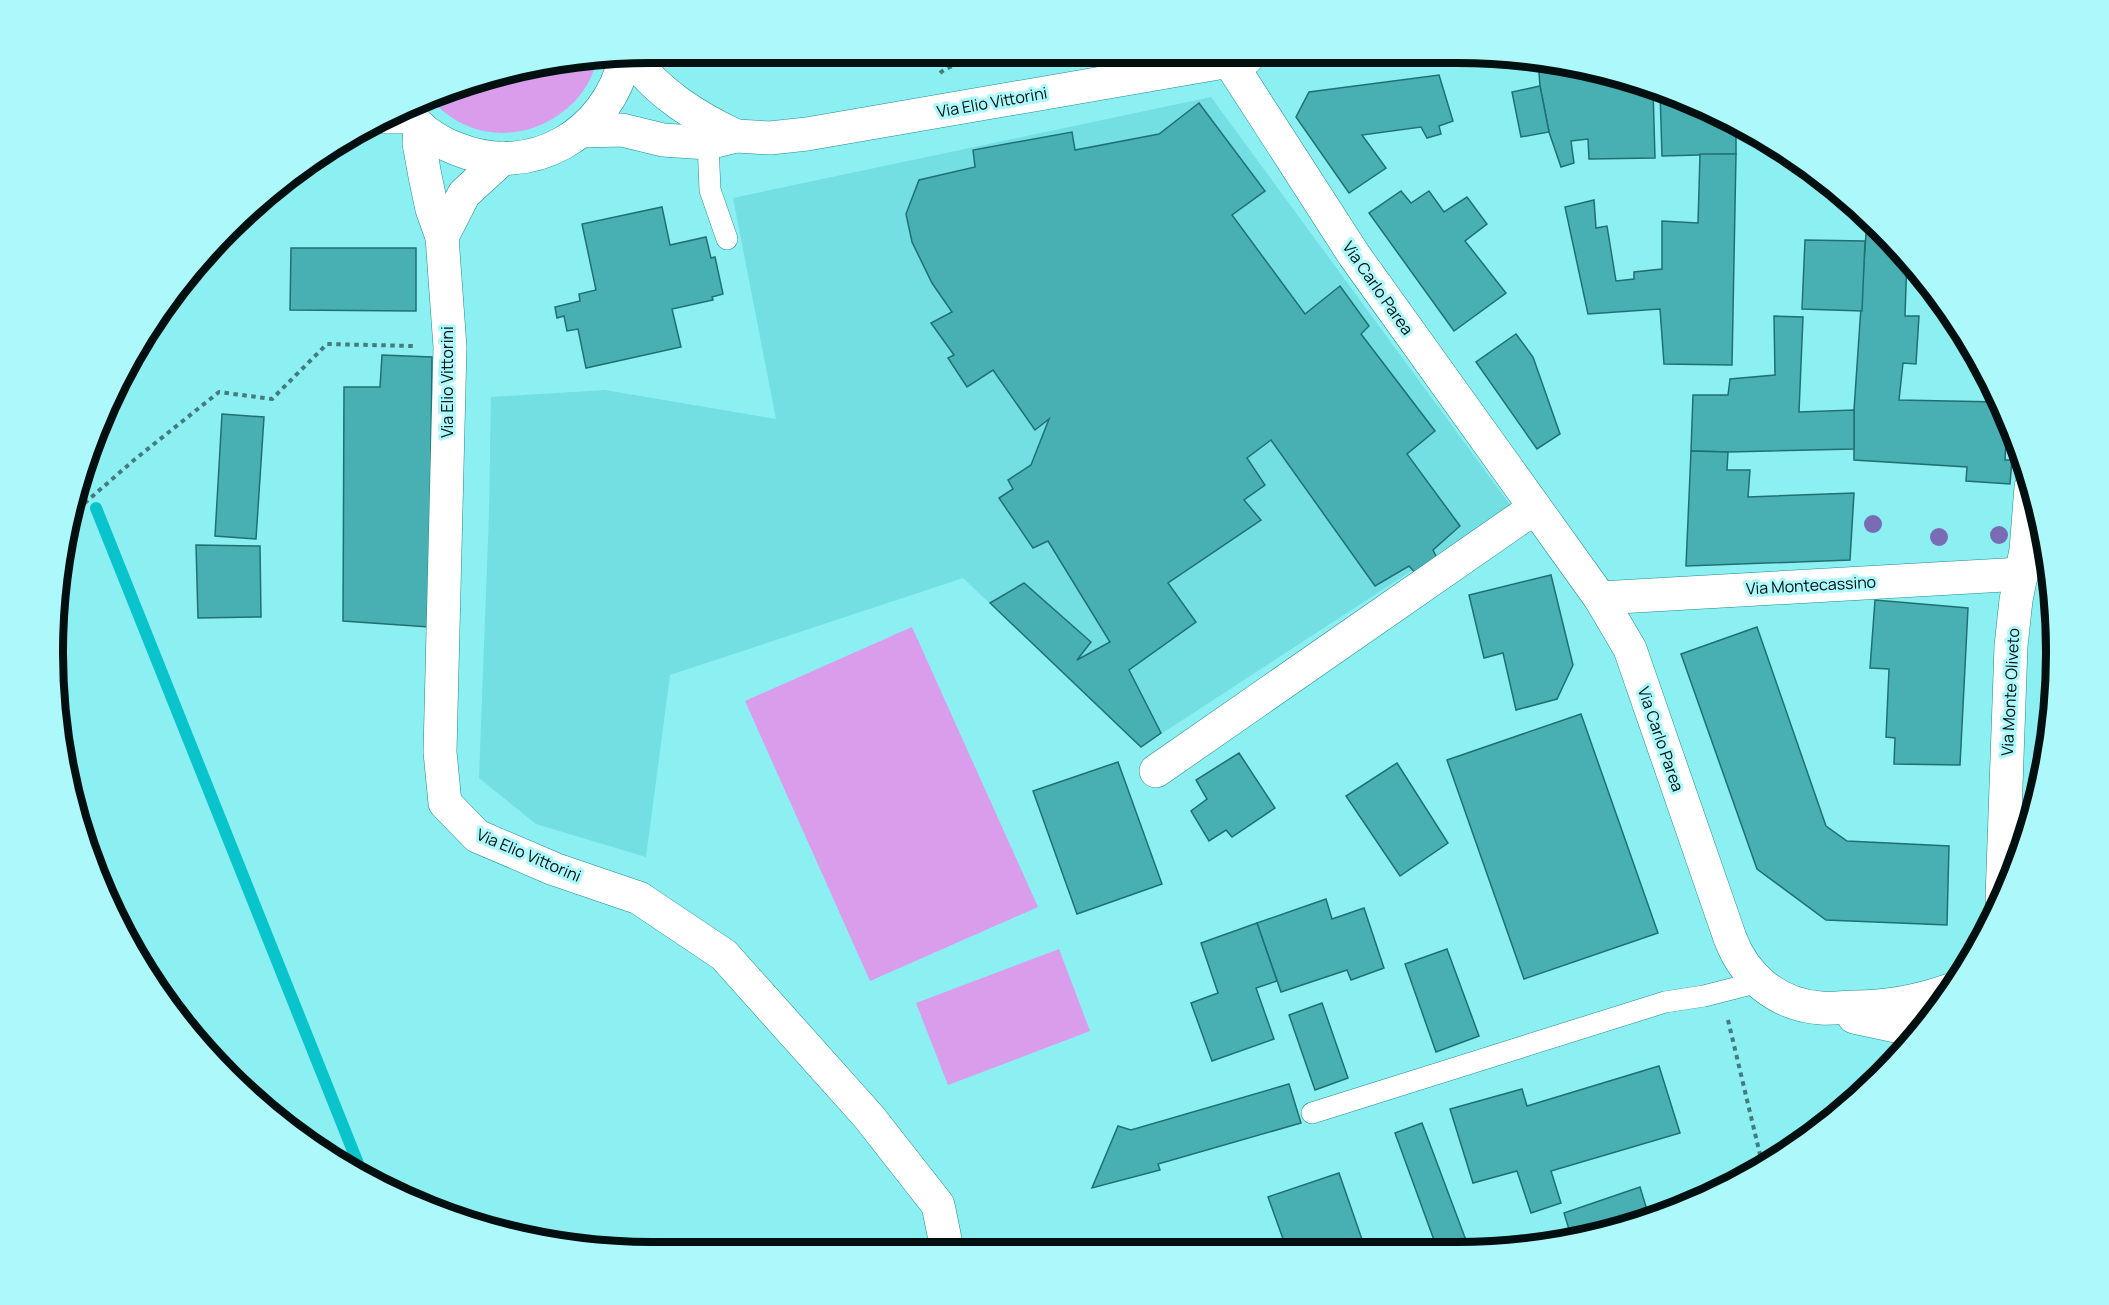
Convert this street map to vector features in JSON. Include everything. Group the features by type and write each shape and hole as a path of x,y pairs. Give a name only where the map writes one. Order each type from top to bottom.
{"street":[{"name":"Via Elio Vittorini","path":"636,63 645,75 722,140"},
{"name":"Via Elio Vittorini","path":"582,131 622,130 663,140 770,138 807,134 1215,63"},
{"name":"Via Carlo Parea","path":"1240,63 1354,255 1600,598 1630,649 1733,947 1747,971 1790,1001 1821,1008 1887,1005 1937,994"},
{"path":"405,118 444,144 466,153 490,158 539,154 561,145 582,131 598,114 612,95 623,64"},
{"name":"Via Elio Vittorini","path":"405,118 419,143 432,209 442,237 450,347 440,752 445,803 477,836 554,869 639,898 724,955 869,1117 938,1205 946,1242"},
{"path":"442,237 464,194 503,158"},
{"path":"1156,771 1535,509"},
{"name":"Via Monte Oliveto","path":"2003,873 2011,646 2016,600 2031,567 2030,515"},
{"name":"Via Montecassino","path":"1600,598 2031,567"},
{"path":"1821,1008 1910,1029"}],"lane":[{"path":"722,140 710,190 727,239"},
{"path":"1312,1113 1665,1002 1704,996 1760,982"}],"path":[{"path":"1451,64 1458,63"},
{"path":"82,506 134,460 219,392 272,399 327,344 450,347"},
{"path":"1728,1019 1761,1157"}],"shaded area":[{"path":"595,66 589,82 574,102 557,116 539,126 500,133 462,124 437,104 463,94 537,74"},
{"path":"1211,97 1511,506 1141,747 963,578 670,675 646,857 536,824 479,778 491,397 605,390 776,419 733,198"},
{"path":"912,627 1038,907 870,981 745,701"},
{"path":"1059,949 1090,1031 948,1085 916,1003"}],"building":[{"path":"1539,69 1609,83 1653,97 1655,158 1589,159 1588,139 1571,141 1574,163 1561,167 1549,132"},
{"path":"1439,75 1453,121 1439,126 1441,134 1427,138 1421,127 1362,135 1386,168 1349,193 1296,117 1309,92"},
{"path":"1540,86 1549,132 1521,137 1512,92"},
{"path":"1660,100 1736,134 1736,154 1662,156"},
{"path":"1199,103 1265,191 1232,215 1305,314 1340,286 1369,326 1361,334 1435,431 1407,454 1460,526 1433,550 1438,560 1418,576 1409,566 1375,586 1271,440 1247,458 1265,485 1244,500 1261,520 1168,583 1196,622 1129,670 1161,733 1141,747 990,603 1024,583 1091,642 1077,660 1110,642 1048,541 1033,548 999,498 1013,489 1008,480 1031,465 1049,419 1035,430 993,370 967,387 948,358 954,355 931,323 952,312 932,283 912,242 906,214 919,180 975,167 973,150 1072,132 1075,150 1159,134"},
{"path":"1700,154 1736,154 1732,365 1664,364 1660,309 1588,314 1565,207 1594,200 1596,228 1607,226 1616,281 1634,279 1634,272 1662,269 1662,221 1698,223"},
{"path":"1401,191 1411,203 1429,191 1444,212 1467,197 1487,224 1465,241 1506,293 1454,331 1369,213"},
{"path":"662,207 670,245 706,237 711,258 715,257 723,294 712,297 713,300 672,309 681,347 586,368 578,329 567,331 564,316 557,318 555,307 580,301 579,294 596,290 582,224"},
{"path":"1866,230 1906,272 1905,316 1919,316 1916,364 1903,363 1899,400 1989,402 2006,440 2005,460 2012,460 2010,484 1966,481 1967,467 1854,460 1854,410"},
{"path":"1805,240 1865,241 1862,311 1802,309"},
{"path":"291,248 416,248 416,311 290,310"},
{"path":"1774,316 1803,317 1799,412 1854,410 1854,449 1691,451 1693,395 1728,395 1730,379 1775,375"},
{"path":"1516,334 1533,357 1560,434 1537,449 1476,362"},
{"path":"382,355 432,357 429,627 343,621 344,387 380,387"},
{"path":"222,414 264,417 256,539 215,536"},
{"path":"1691,451 1728,452 1727,470 1750,470 1748,497 1854,493 1850,560 1686,566"},
{"path":"196,545 260,546 261,617 198,618"},
{"path":"1551,575 1573,665 1557,699 1516,710 1503,653 1484,658 1469,595"},
{"path":"1875,600 1968,608 1960,765 1894,764 1895,738 1886,737 1889,669 1870,668"},
{"path":"1757,627 1826,826 1847,841 1949,846 1947,925 1826,920 1757,869 1681,654"},
{"path":"2046,638 2045,691 2044,701"},
{"path":"1581,714 1658,933 1524,979 1447,760"},
{"path":"1239,753 1275,808 1232,837 1226,830 1209,841 1191,811 1207,799 1196,780"},
{"path":"1118,762 1162,884 1077,914 1033,791"},
{"path":"1397,763 1448,843 1400,876 1346,796"},
{"path":"1326,899 1332,919 1364,908 1384,968 1351,980 1347,970 1281,992 1257,923"},
{"path":"1257,923 1277,981 1256,988 1274,1039 1212,1061 1191,1003 1218,993 1201,943"},
{"path":"1447,949 1479,1036 1436,1052 1405,964"},
{"path":"1322,1003 1348,1078 1315,1090 1289,1015"},
{"path":"1659,1066 1680,1133 1551,1171 1561,1203 1531,1213 1517,1171 1473,1183 1450,1109 1522,1089 1527,1106"},
{"path":"1289,1084 1301,1123 1158,1164 1160,1170 1092,1188 1118,1126 1131,1130"},
{"path":"1422,1123 1467,1242 1435,1242 1395,1133"},
{"path":"1339,1173 1363,1242 1284,1242 1268,1197"},
{"path":"1640,1187 1647,1211 1570,1231 1564,1213"}],"waterway":[{"path":"96,508 358,1163"}]}
